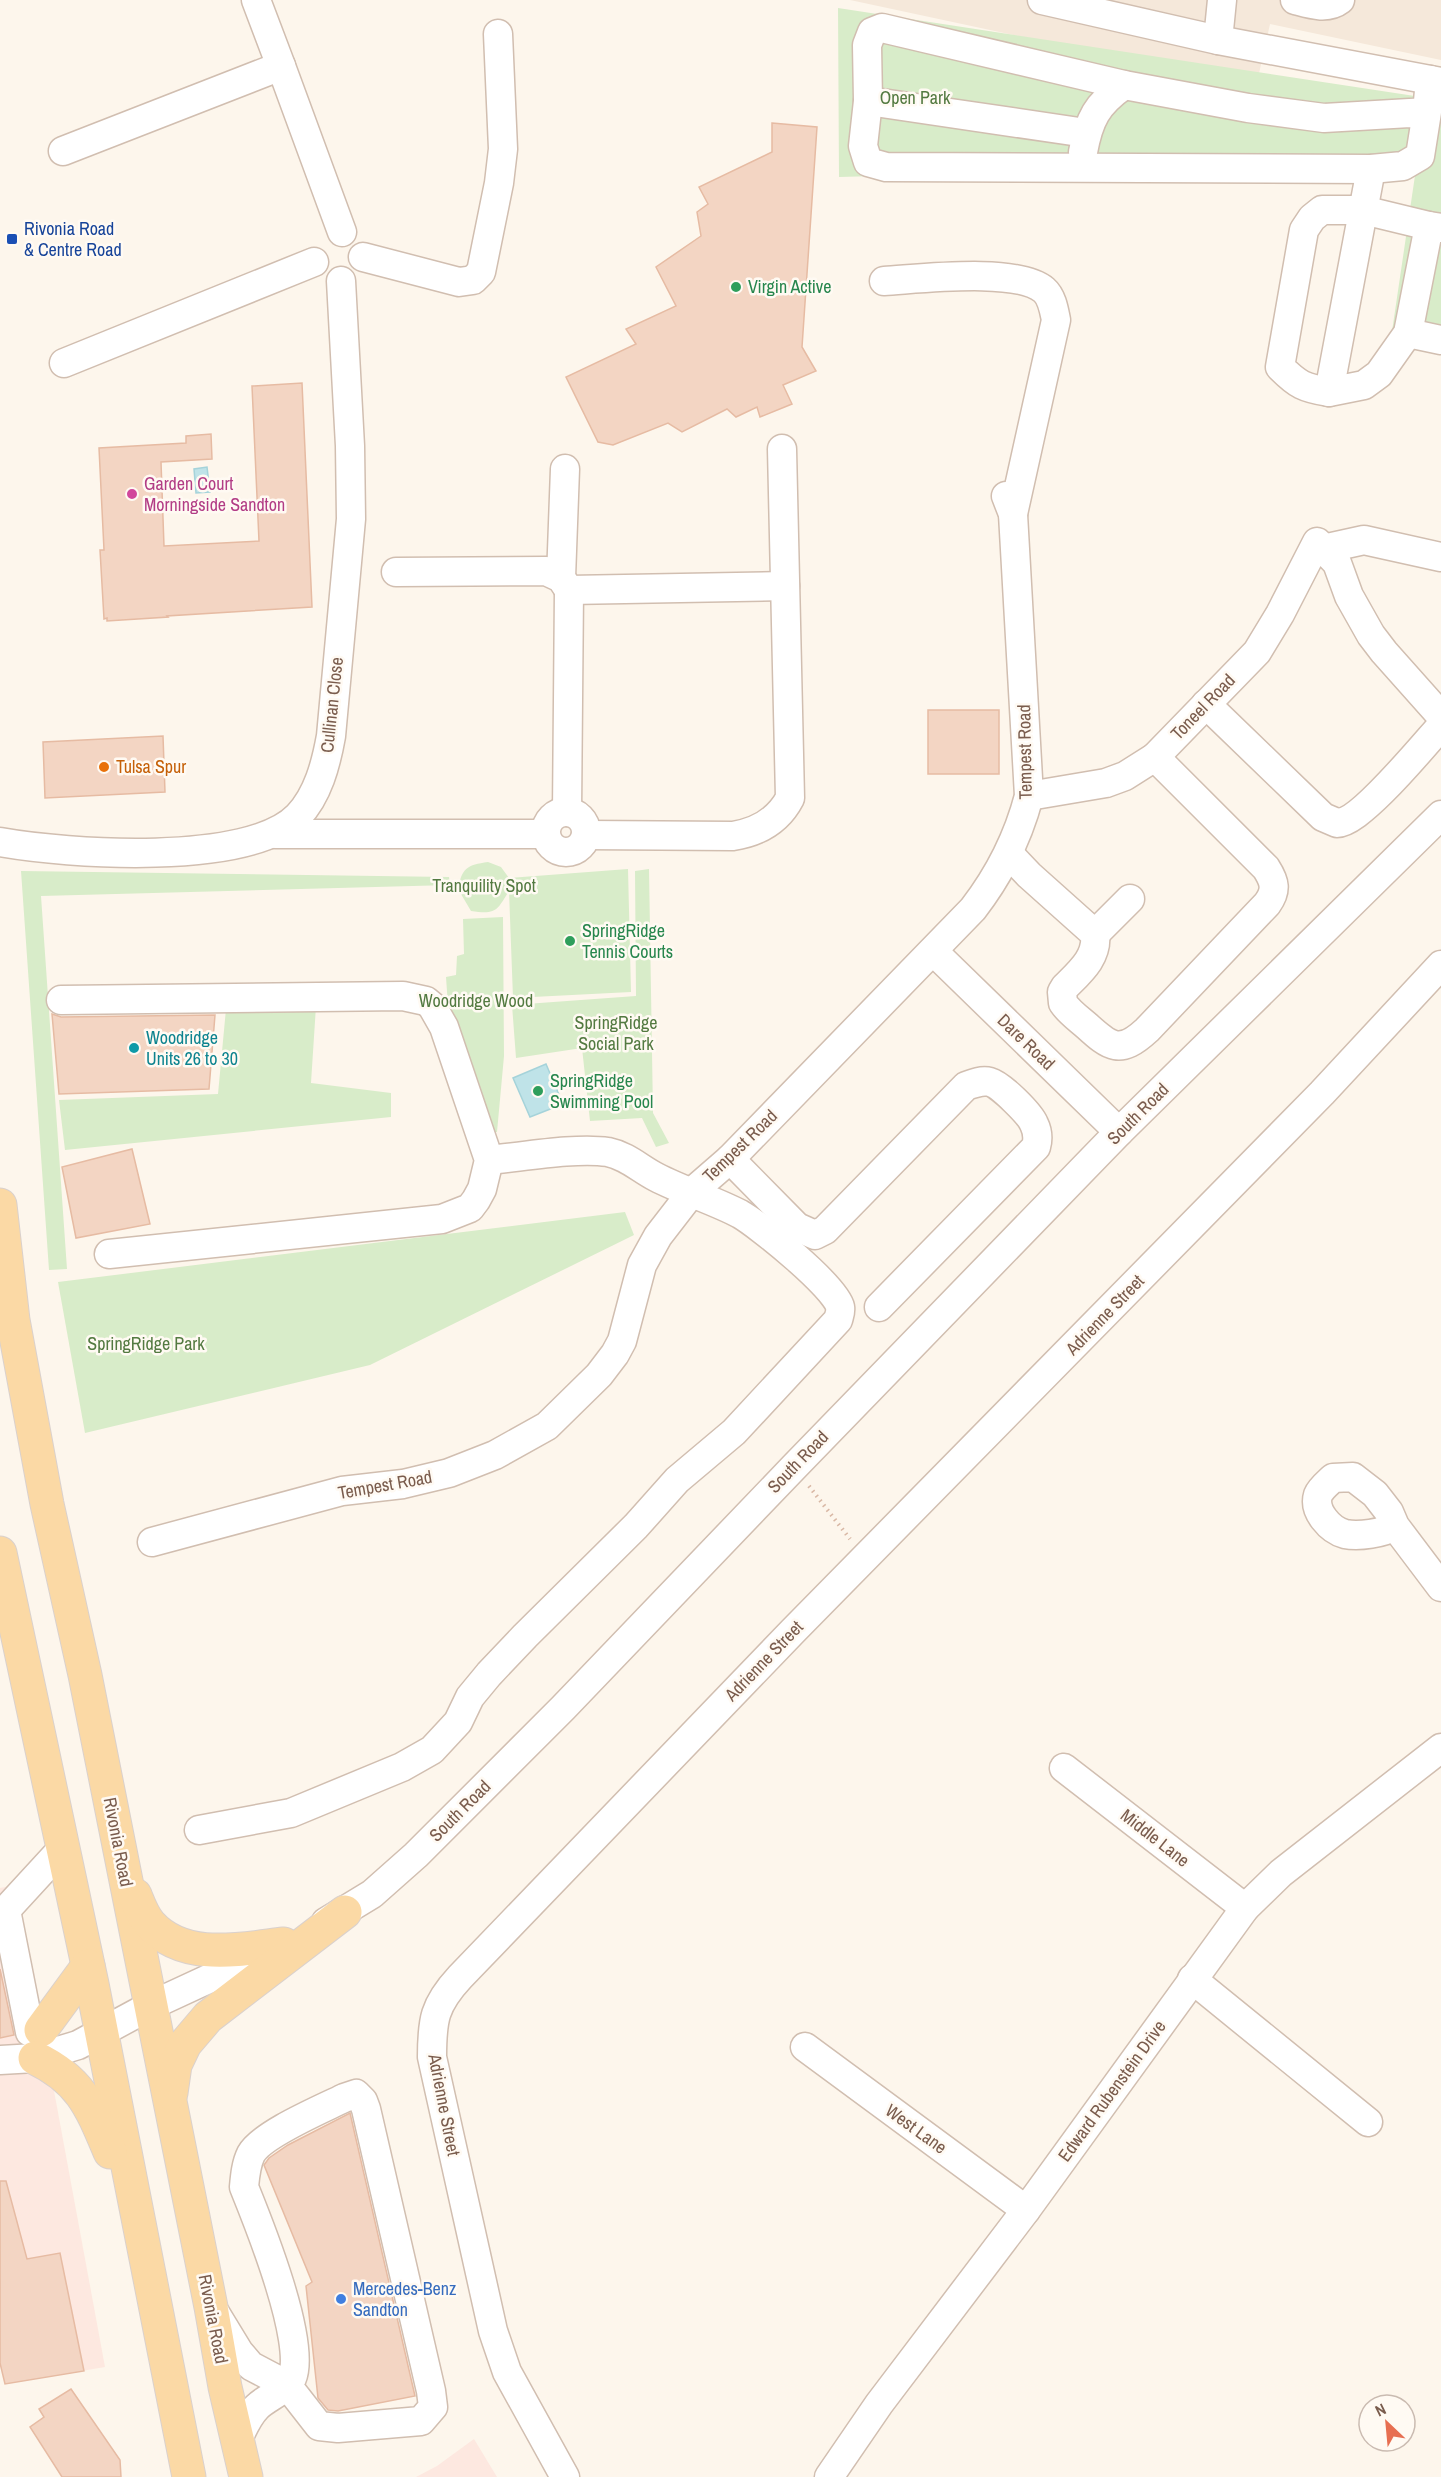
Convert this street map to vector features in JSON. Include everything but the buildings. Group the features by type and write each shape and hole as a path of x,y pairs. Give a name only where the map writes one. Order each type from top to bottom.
{"main road":[{"name":"Rivonia Road","path":"0,1205 14,1320 45,1493 85,1675 225,2387 246,2477"},
{"path":"0,1553 8,1625 88,1966 189,2477"},
{"path":"124,1872 150,1924 174,1941 190,1947 214,1951 284,1944"},
{"path":"170,2105 175,2066 185,2044 208,2017 345,1912"},
{"path":"88,1966 35,2040 53,2067 88,2102 136,2211"},
{"path":"225,2387 226,2477"}],"street":[{"path":"256,0 342,232"},
{"path":"1042,0 1218,40 1436,81 1427,112 1420,156 1403,166 1371,169 886,167 868,162 863,146 868,101 867,45 872,32 882,28 1124,85 1248,108 1324,118 1427,112"},
{"path":"1218,40 1222,0"},
{"path":"1295,0 1315,6 1336,4 1341,0"},
{"path":"363,257 459,282 473,280 481,272 500,183 503,148 498,34"},
{"path":"63,151 281,66"},
{"path":"1079,168 1086,133 1096,111 1105,98 1124,85"},
{"path":"868,101 1086,133"},
{"path":"1329,392 1371,169"},
{"path":"1322,210 1363,210 1435,227 1429,284 1408,333 1379,374 1364,385 1329,392 1297,384 1280,367 1304,230 1312,218 1322,210"},
{"path":"332,232 342,232 357,240 363,257 359,271 348,280 334,281 321,275 314,262 314,253 323,237 332,232"},
{"path":"64,363 314,262"},
{"name":"Tempest Road","path":"152,1542 342,1491 403,1484 449,1473 495,1455 534,1435 561,1413 599,1375 615,1354 622,1341 642,1265 658,1236 692,1192 730,1159 933,951 973,909 999,873 1022,825 1029,796 1009,505 1056,320 1052,303 1045,291 1033,284 986,275 884,281"},
{"name":"Cullinan Close","path":"0,842 39,849 82,851 197,851 219,848 275,834 299,815 316,788 325,765 331,736 351,519 350,446 341,281"},
{"path":"1408,333 1441,340"},
{"path":"586,835 733,836 748,834 782,813 789,798 782,449"},
{"path":"566,469 567,812"},
{"path":"1320,545 1364,540 1441,557"},
{"path":"1320,545 1337,563 1349,596 1371,635 1441,716"},
{"name":"Toneel Road","path":"1029,796 1106,783 1125,776 1155,757 1257,652 1320,545"},
{"path":"396,572 546,571 565,584 785,586"},
{"path":"1206,704 1323,817 1337,823 1352,818 1366,807 1441,726"},
{"path":"1009,854 1095,934 1096,947 1093,956 1065,987 1062,992 1063,1003 1108,1045 1121,1046 1132,1043 1147,1030 1272,897 1274,882 1266,868 1155,757"},
{"path":"567,812 582,819 586,835 582,844 575,850 565,853 556,850 549,843 545,834 548,823 556,814 567,812"},
{"name":"South Road","path":"35,2040 78,2045 100,2031 150,2006 284,1944 345,1912 372,1894 416,1855 563,1708 1119,1132 1441,815"},
{"path":"275,834 545,834"},
{"path":"1095,934 1130,899"},
{"name":"Dare Road","path":"933,951 1119,1132"},
{"name":"Adrienne Street","path":"565,2477 507,2372 493,2331 432,2057 432,2024 437,2007 446,1992 613,1818 1322,1093 1441,965"},
{"path":"61,1000 403,996 426,1001 432,1006 444,1027 489,1160 483,1189 470,1208 442,1219 109,1254"},
{"path":"730,1159 796,1227 815,1234 825,1230 966,1086 979,1082 991,1082 1004,1091 1035,1125 1036,1147 879,1307"},
{"path":"199,1830 291,1813 402,1767 432,1750 458,1722 470,1698 489,1674 636,1526 677,1480 734,1432 838,1320 840,1306 819,1280 766,1232 740,1214 655,1176 628,1158 591,1150 489,1160"},
{"path":"1395,1526 1441,1587"},
{"name":"Edward Rubenstein Drive","path":"830,2477 879,2404 1026,2210 1245,1908 1281,1873 1441,1748"},
{"name":"Middle Lane","path":"1064,1768 1245,1908"},
{"path":"35,2040 3,1910 62,1849"},
{"path":"1192,1979 1368,2122"},
{"path":"0,2048 35,2040"},
{"path":"0,2060 35,2040"},
{"name":"West Lane","path":"805,2047 1026,2210"},
{"path":"211,2307 250,2366 287,2385 319,2426 325,2428 421,2421 433,2407 366,2109 363,2101 356,2094 268,2137 251,2153 245,2173 244,2187 277,2272 295,2344 294,2372 287,2385 254,2410 238,2439"}],"path":[{"path":"794,1467 867,1558"}],"shaded area":[{"path":"850,0 1441,0 1441,60 1270,24 1256,87"},
{"path":"16,1885 105,2367 5,2384 0,2363 0,1888"},
{"path":"474,2439 497,2477 416,2477 437,2466"}],"green space":[{"name":"Open Park","path":"838,8 1441,100 1441,352 1390,345 1417,162 839,177"},
{"name":"SpringRidge Tennis Courts","path":"488,862 501,867 509,878 628,869 631,992 513,998 509,891 495,910 480,912 471,911 458,889 461,876 470,866"},
{"name":"SpringRidge Social Park","path":"649,869 653,1113 669,1143 656,1147 642,1118 590,1121 582,1048 516,1058 512,1005 636,996 635,871"},
{"path":"21,871 449,877 450,885 41,896 67,1269 49,1270"},
{"name":"Woodridge Wood","path":"503,917 504,1056 497,1132 489,1133 448,1006 446,977 456,975 457,956 464,954 463,919"},
{"path":"316,1006 311,1083 391,1093 391,1117 65,1150 59,1100 218,1094 226,1009"},
{"name":"SpringRidge Park","path":"625,1212 634,1235 370,1365 85,1433 58,1282"}],"water":[{"path":"207,467 210,492 196,493 194,469"},
{"name":"SpringRidge Swimming Pool","path":"546,1064 563,1104 530,1117 513,1078"}],"place":[{"name":"Rivonia Road & Centre Road","path":"12,239"},
{"name":"Virgin Active","path":"736,287"},
{"name":"Garden Court Morningside Sandton","path":"132,494"},
{"name":"Tulsa Spur","path":"104,767"},
{"name":"SpringRidge Tennis Courts","path":"570,941"},
{"name":"Woodridge Units 26 to 30","path":"134,1048"},
{"name":"SpringRidge Swimming Pool","path":"538,1091"},
{"name":"Mercedes-Benz Sandton","path":"341,2299"}],"park label":[{"name":"Tranquility Spot","path":"484,886"}]}
